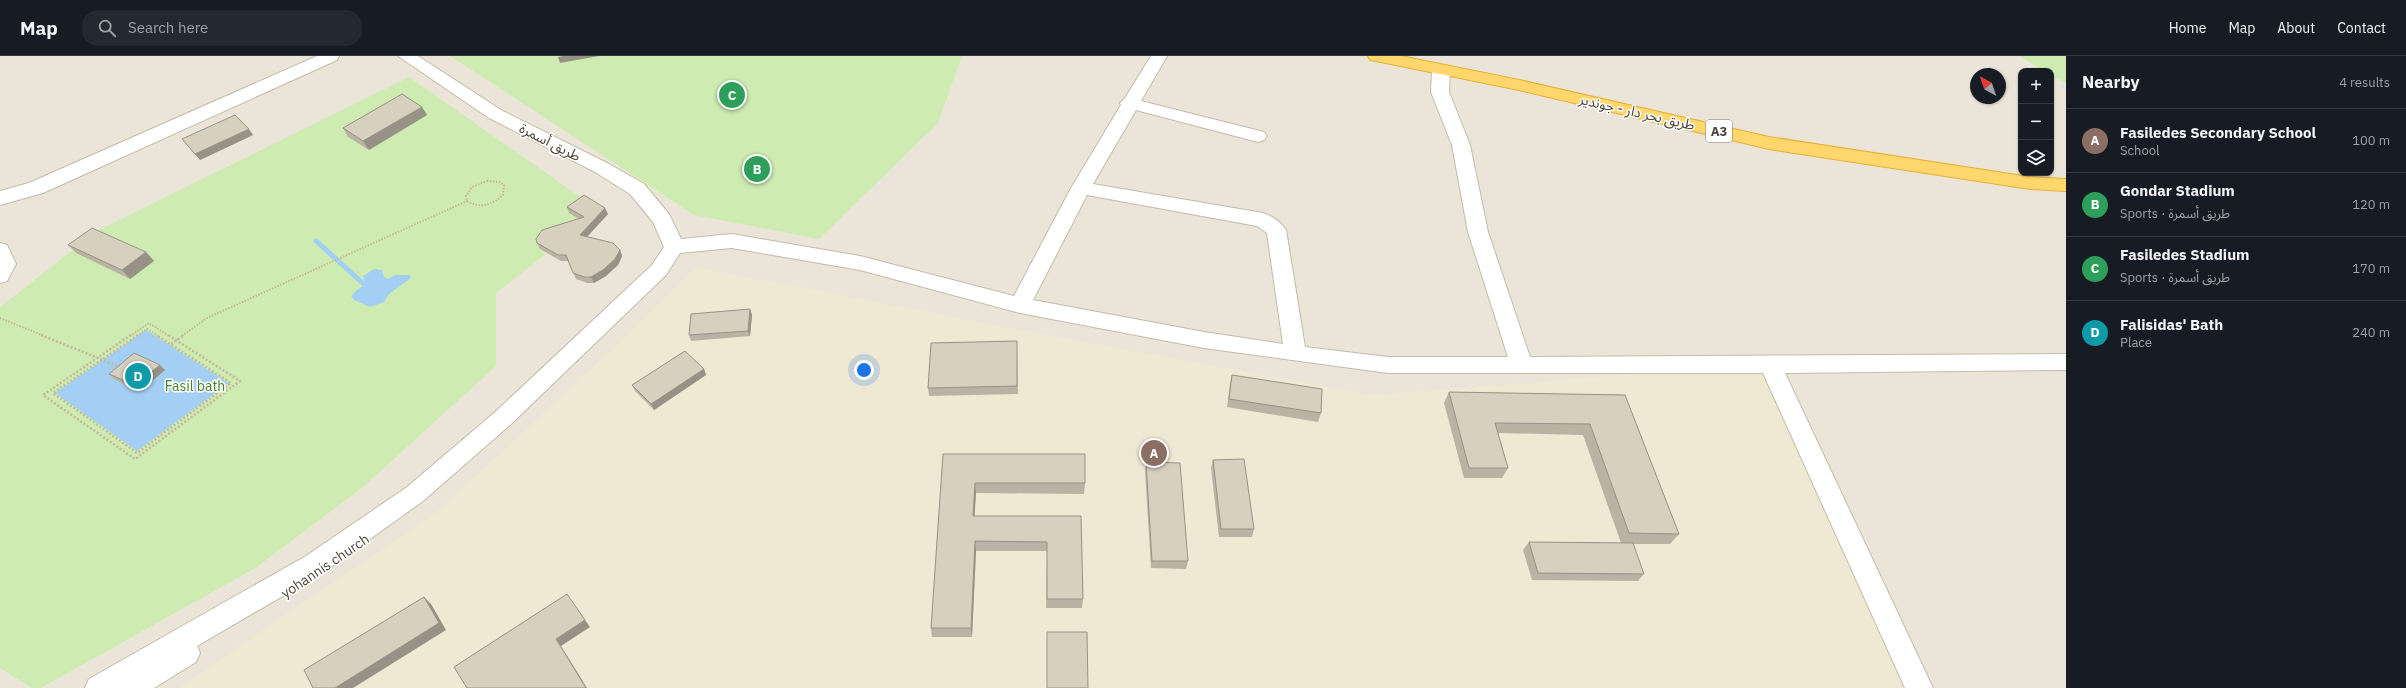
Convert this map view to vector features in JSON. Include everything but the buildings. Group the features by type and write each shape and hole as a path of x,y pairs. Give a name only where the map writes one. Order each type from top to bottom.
{"highway":[{"name":"طريق بحر دار - جوندير","path":"1376,56 1519,85 1769,143 2030,183 2066,185"}],"street":[{"path":"0,198 36,188 331,56"},
{"name":"طريق أسمرة","path":"406,56 495,114 602,168 637,189 662,219 674,247"},
{"path":"1020,305 1081,188 1129,103 1159,56"},
{"path":"1441,70 1440,92 1461,145 1478,232 1522,366"},
{"path":"1129,103 1258,136"},
{"path":"1081,188 1263,220 1271,224 1276,230 1295,354"},
{"path":"99,688 315,564 415,494 502,419 659,270 674,247 732,241 860,263 1020,305 1204,340 1295,354 1388,364 1522,366 2066,362"},
{"path":"0,250 6,264 0,276"},
{"path":"1770,363 1919,688"},
{"name":"yohannis church","path":"130,688 324,568 379,530 420,499 454,469 502,419"}],"path":[{"path":"494,181 504,186 503,195 492,203 477,206 467,201 468,191 479,183 494,181"},
{"path":"171,344 207,318 467,201"},
{"path":"0,318 125,369"},
{"path":"149,323 176,341 240,381 135,460 44,395 149,323"},
{"path":"146,329 171,344 231,383 137,453 53,393 146,329"},
{"path":"227,380 232,376"}],"shaded area":[{"path":"0,56 2066,56 2066,688 0,688"},
{"path":"696,267 1058,337 1374,395 1770,363 1907,688 178,688 439,510 607,354"}],"green space":[{"path":"450,56 962,56 938,123 819,239 694,215"},
{"path":"2020,56 2066,56 2066,83 2054,77 2054,68 2038,68"},
{"name":"Fasil bath","path":"409,77 586,201 586,223 539,245 540,249 546,254 496,293 496,366 363,487 257,567 41,688 32,688 0,668 0,307 97,231"}],"water":[{"path":"374,269 382,270 384,277 388,279 395,275 410,275 411,278 389,294 384,302 370,307 354,300 351,296 358,289 366,285 363,276"},
{"path":"146,330 229,383 137,451 55,393"}],"waterway":[{"path":"316,241 366,286"}],"place":[{"name":"Fasiledes Stadium","path":"732,95"},
{"name":"Gondar Stadium","path":"757,169"},
{"name":"Falisidas' Bath","path":"138,376"},
{"name":"Fasiledes Secondary School","path":"1154,453"}]}
